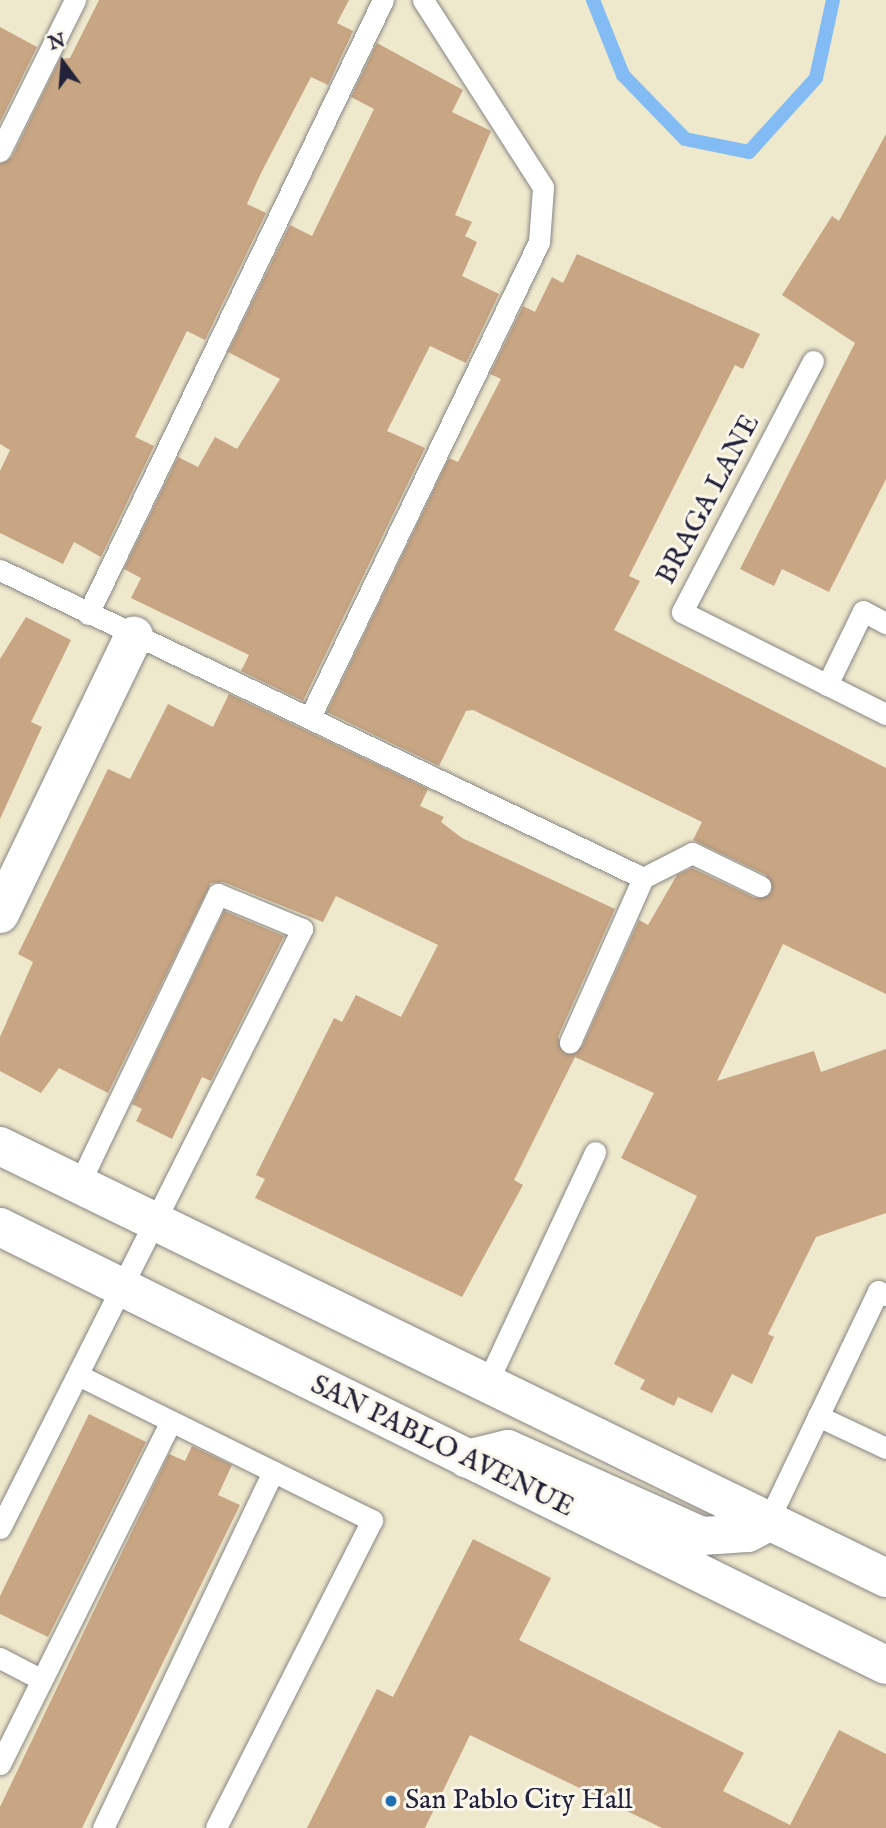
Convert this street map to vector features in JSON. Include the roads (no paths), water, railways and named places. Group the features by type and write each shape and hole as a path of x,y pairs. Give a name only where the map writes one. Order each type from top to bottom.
{"main road":[{"path":"0,914 134,636"},
{"path":"0,1146 487,1383 767,1523 886,1578"},
{"name":"SAN PABLO AVENUE","path":"0,1227 886,1665"},
{"path":"467,1459 508,1449 702,1536 748,1533 767,1523"}],"lane":[{"path":"0,151 75,0"},
{"path":"88,614 383,0"},
{"path":"310,717 539,242 542,187 423,0"},
{"name":"BRAGA LANE","path":"813,360 682,612 886,714"},
{"path":"0,570 643,878"},
{"path":"827,685 863,611 886,623"},
{"path":"570,1042 643,878 692,853 760,886"},
{"path":"0,1528 302,929 218,894 79,1184"},
{"path":"487,1383 595,1152"},
{"path":"767,1523 878,1291 886,1295"},
{"path":"78,1376 372,1520 216,1828"},
{"path":"818,1416 886,1448"},
{"path":"0,1764 171,1421"},
{"path":"103,1828 273,1471"},
{"path":"0,1658 42,1680"}],"waterway":[{"path":"593,0 623,75 685,139 749,152 816,78 833,0"}],"place":[{"name":"San Pablo City Hall","path":"391,1801"}]}
